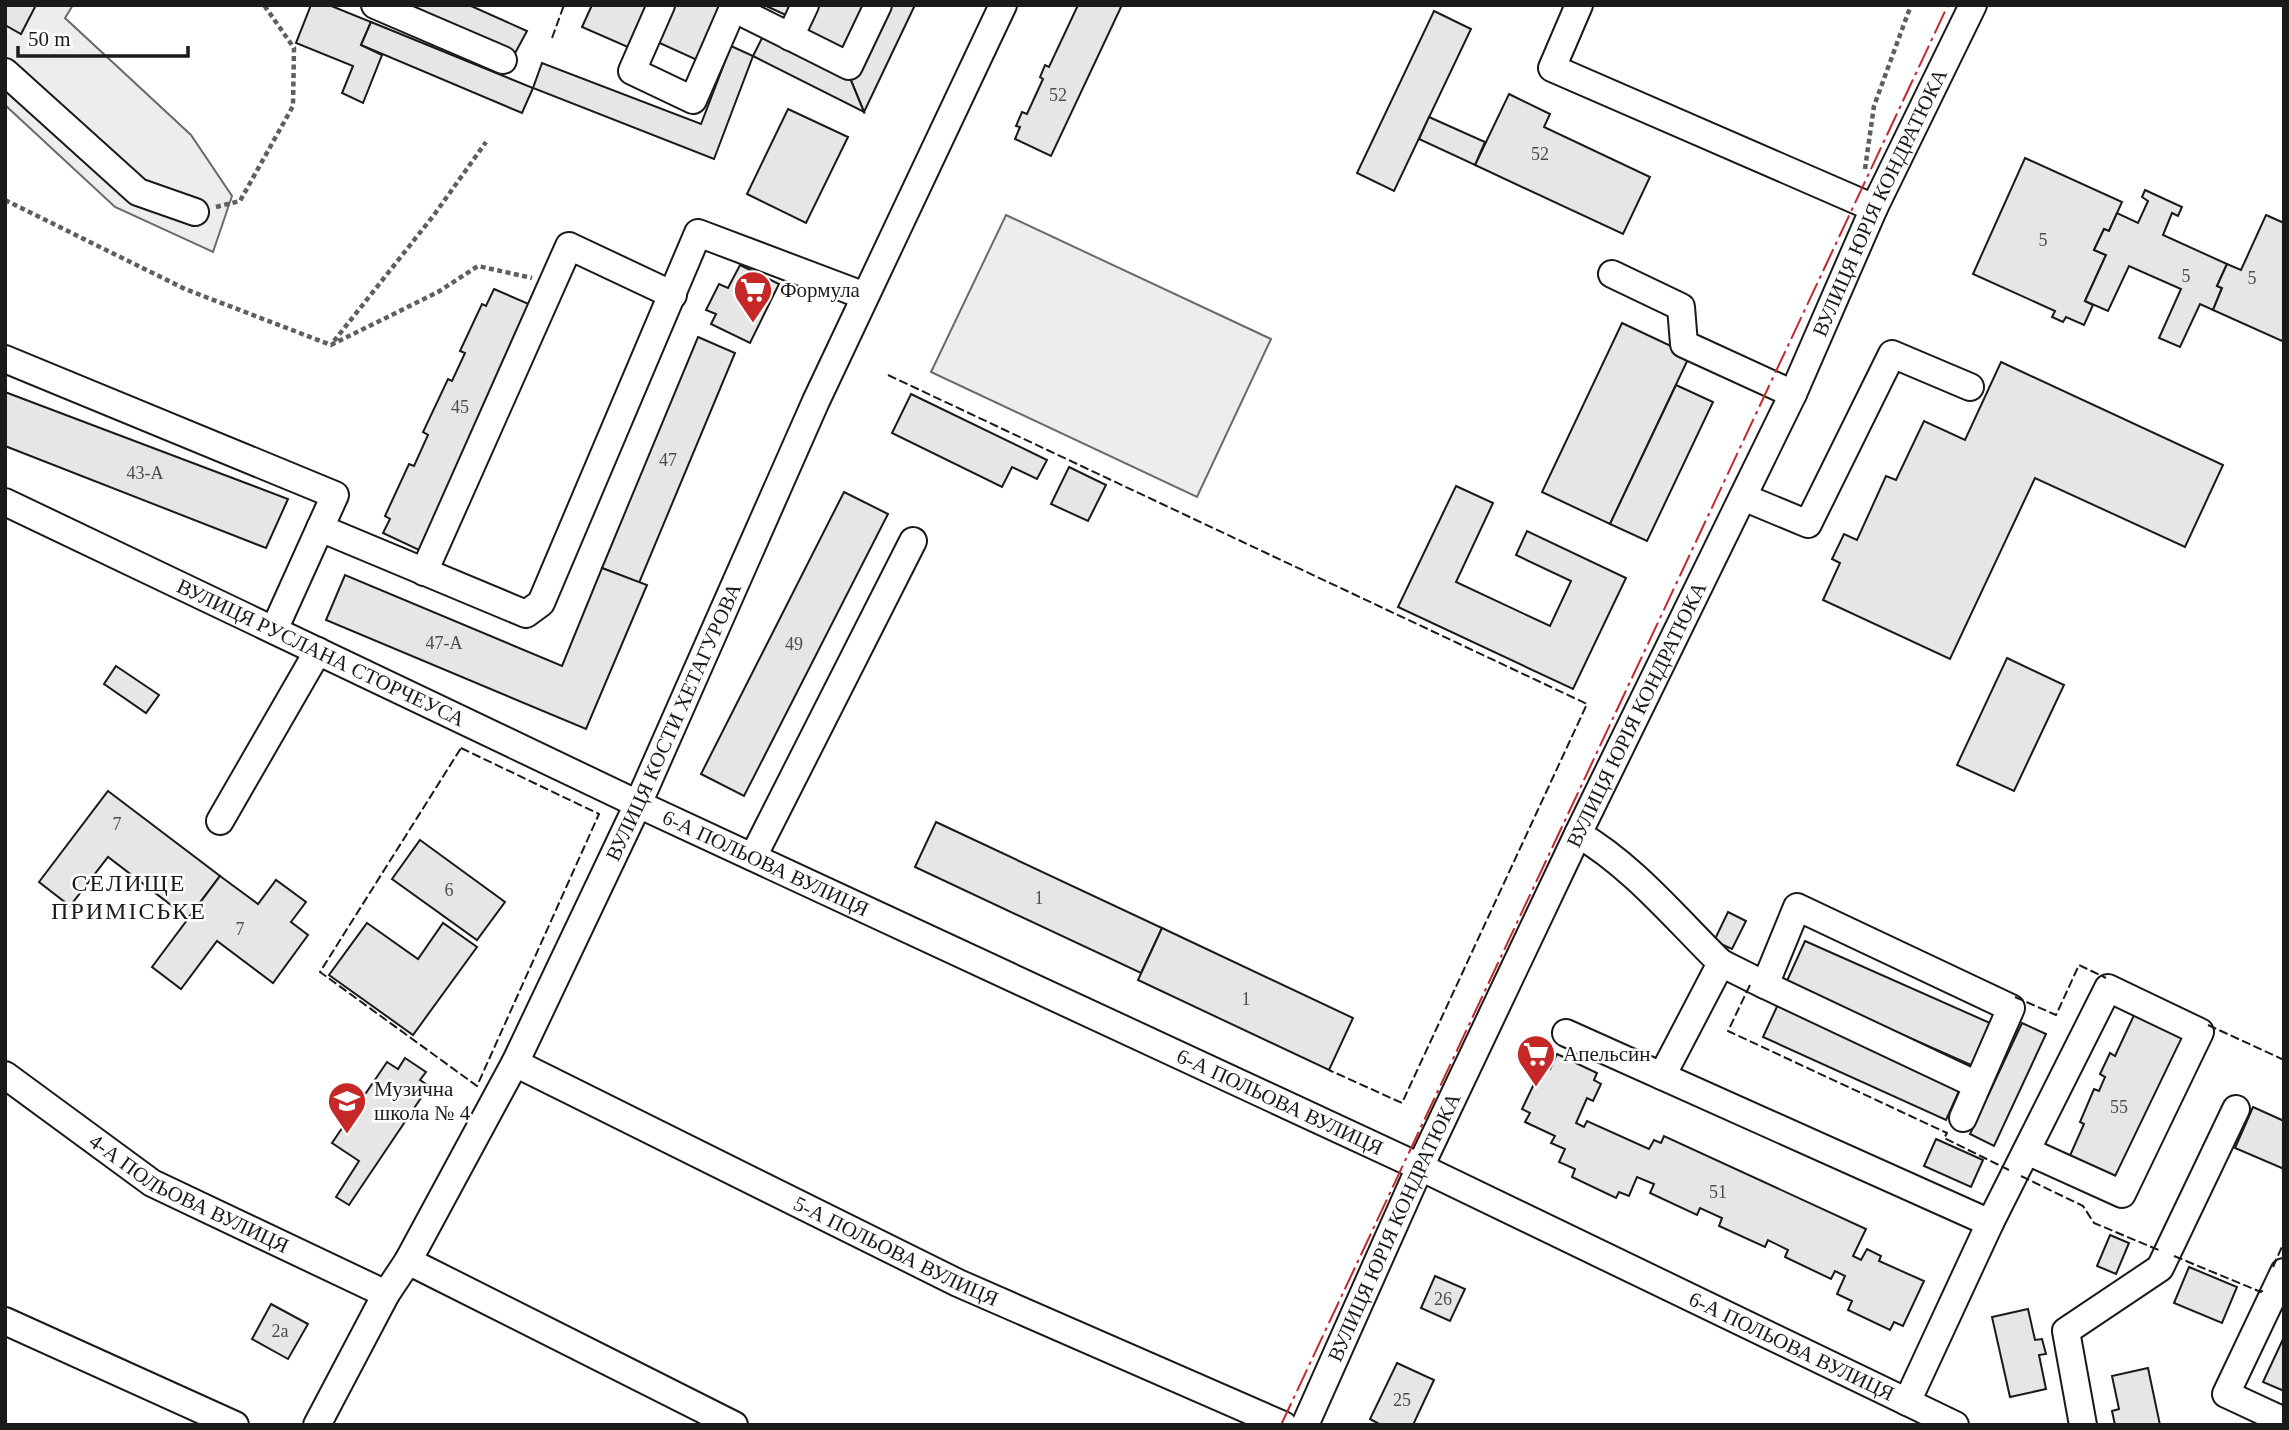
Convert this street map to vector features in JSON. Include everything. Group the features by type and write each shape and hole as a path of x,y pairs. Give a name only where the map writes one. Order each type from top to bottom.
{"street":[{"path":"375,5 503,60"},
{"path":"661,5 632,71 693,100 734,7 849,66 878,5"},
{"path":"790,37 805,5"},
{"name":"ВУЛИЦЯ КОСТИ ХЕТАГУРОВА","path":"317,1425 386,1294 408,1261 515,1063 638,804 816,401 1003,5"},
{"path":"1579,5 1552,68 1874,208"},
{"name":"ВУЛИЦЯ ЮРІЯ КОНДРАТЮКА","path":"1306,1425 1420,1167 1578,834 1793,394 1874,208 1973,5"},
{"path":"5,72 138,192 195,212"},
{"path":"320,528 526,614 541,603 698,233 865,296"},
{"path":"424,572 569,246 673,295"},
{"path":"1612,274 1681,307 1684,344 1793,394"},
{"path":"1743,497 1808,524 1892,354 1970,387"},
{"path":"5,359 335,495 274,630"},
{"name":"ВУЛИЦЯ РУСЛАНА СТОРЧЕУСА","path":"5,502 638,804"},
{"path":"753,857 913,541"},
{"path":"220,821 318,651"},
{"name":"6-А ПОЛЬОВА ВУЛИЦЯ","path":"638,804 1420,1167 1955,1425"},
{"path":"1578,834 1623,866 1721,963 1977,1085"},
{"path":"1765,985 1797,907 2011,1008 1963,1118"},
{"path":"1662,1076 1721,963"},
{"path":"1907,1402 1990,1223 2109,988 2200,1032 2122,1194 2027,1151"},
{"path":"1566,1032 1990,1223"},
{"name":"5-А ПОЛЬОВА ВУЛИЦЯ","path":"515,1063 958,1283 1283,1425"},
{"name":"4-А ПОЛЬОВА ВУЛИЦЯ","path":"5,1075 152,1183 386,1294"},
{"path":"2083,1425 2066,1331 2161,1268 2236,1109"},
{"path":"408,1261 734,1425"},
{"path":"2284,1272 2226,1394 2284,1421"},
{"path":"5,1321 235,1425"}],"path":[{"path":"195,212 240,201 293,106 294,48 264,5"},
{"path":"1865,170 1874,106 1911,5"},
{"path":"331,345 434,215 486,142"},
{"path":"5,200 185,289 331,345 438,292 478,266 553,282"}],"shaded area":[{"path":"5,5 73,5 65,18 191,135 232,196 213,252 115,207 5,105"},
{"path":"1006,215 1271,339 1197,497 931,372"}],"building":[{"path":"5,5 36,5 21,34 5,25"},
{"path":"311,5 329,5 371,22 361,45 382,55 363,103 342,93 353,66 296,43"},
{"path":"398,5 469,5 527,31 513,57"},
{"path":"592,5 648,5 630,48 582,27"},
{"path":"669,5 722,5 697,60 653,40"},
{"path":"764,5 795,5 790,17"},
{"path":"813,5 868,5 846,50 802,28"},
{"path":"887,5 915,5 864,112 850,78"},
{"path":"1078,5 1122,5 1051,156 1015,139 1020,127 1016,126 1022,112 1027,114 1043,79 1040,77 1045,65 1049,67"},
{"path":"1434,11 1471,29 1394,191 1357,173"},
{"path":"371,22 533,88 522,113 361,45"},
{"path":"764,34 850,78 864,112 753,56"},
{"path":"731,46 753,56 714,159 533,88 542,63 701,124"},
{"path":"1509,94 1550,114 1544,127 1650,177 1623,234 1475,165"},
{"path":"788,109 848,137 806,223 747,194"},
{"path":"1429,117 1485,142 1475,165 1419,139"},
{"path":"2025,158 2122,202 2109,231 2104,229 2094,250 2106,255 2085,301 2093,305 2084,325 2066,317 2063,322 2052,317 2055,311 1973,274"},
{"path":"2145,190 2182,207 2178,216 2172,213 2163,235 2227,264 2217,286 2222,288 2213,310 2200,304 2180,347 2159,338 2181,289 2129,266 2108,311 2085,301 2106,255 2094,250 2104,229 2109,231 2117,213 2138,223 2148,201 2142,197"},
{"path":"2266,215 2284,223 2282,341 2213,310 2222,288 2217,286 2227,264 2241,270"},
{"path":"740,265 779,284 750,343 711,324 716,314 706,310 719,284 728,288"},
{"path":"494,289 531,305 419,550 383,533 390,519 385,516 409,464 414,466 428,435 423,432 448,379 452,381 465,353 460,351 482,304 486,306"},
{"path":"1622,323 1690,355 1610,524 1542,492"},
{"path":"698,337 735,353 639,583 602,568"},
{"path":"2001,362 2223,465 2185,547 2035,478 1950,659 1823,600 1840,563 1832,559 1844,534 1857,540 1886,476 1896,480 1924,421 1965,440"},
{"path":"1676,385 1713,402 1647,541 1610,524"},
{"path":"5,392 288,499 266,548 5,446"},
{"path":"911,394 1047,460 1037,479 1012,467 1002,487 892,433"},
{"path":"1069,467 1106,485 1088,521 1051,504"},
{"path":"1456,486 1493,503 1456,582 1550,626 1571,581 1516,555 1527,531 1626,578 1573,689 1398,607"},
{"path":"844,492 888,514 744,796 701,774"},
{"path":"602,568 647,585 586,729 326,620 345,575 562,666"},
{"path":"2007,658 2064,685 2014,791 1957,765"},
{"path":"116,666 159,695 146,713 104,684"},
{"path":"108,791 220,876 188,918 108,857 70,906 39,882"},
{"path":"936,822 1162,928 1141,973 915,867"},
{"path":"420,840 505,902 477,940 392,879"},
{"path":"220,876 258,904 276,880 306,902 291,922 308,935 273,983 217,941 181,989 152,967"},
{"path":"1728,912 1746,921 1732,949 1714,941"},
{"path":"367,923 418,959 443,923 477,947 413,1035 329,975"},
{"path":"1162,928 1353,1018 1329,1070 1138,980"},
{"path":"1805,941 1999,1027 1980,1069 1786,983"},
{"path":"1780,1000 1963,1082 1946,1120 1763,1037"},
{"path":"2135,1013 2184,1035 2117,1182 2068,1160 2084,1124 2080,1122 2094,1089 2099,1091 2105,1077 2100,1074 2110,1053 2115,1056"},
{"path":"2022,1023 2046,1034 1994,1146 1970,1134"},
{"path":"1557,1054 1597,1073 1594,1080 1601,1084 1593,1101 1587,1098 1576,1123 1584,1127 1587,1121 1649,1149 1654,1140 1661,1143 1664,1136 1866,1229 1853,1256 1861,1260 1867,1249 1881,1256 1879,1261 1924,1281 1903,1326 1894,1322 1890,1330 1848,1310 1852,1301 1837,1294 1845,1276 1835,1271 1831,1279 1785,1257 1788,1250 1768,1240 1765,1247 1719,1226 1722,1218 1700,1208 1697,1215 1650,1193 1654,1184 1637,1177 1629,1196 1619,1192 1616,1198 1572,1177 1575,1169 1559,1162 1565,1149 1551,1143 1555,1136 1525,1122 1530,1113 1522,1109 1543,1065 1550,1069"},
{"path":"405,1058 426,1072 420,1080 429,1086 349,1205 336,1197 359,1161 332,1143 387,1062 398,1069"},
{"path":"2253,1107 2284,1121 2284,1169 2235,1148"},
{"path":"1936,1139 1983,1160 1971,1187 1924,1166"},
{"path":"2110,1235 2129,1243 2116,1274 2097,1266"},
{"path":"2189,1267 2237,1287 2222,1323 2174,1303"},
{"path":"1435,1276 1465,1289 1450,1321 1421,1308"},
{"path":"271,1304 308,1324 288,1359 252,1339"},
{"path":"2028,1309 2035,1340 2042,1339 2046,1354 2039,1355 2046,1389 2010,1397 1992,1317"},
{"path":"2284,1337 2284,1391 2263,1382"},
{"path":"1397,1363 1434,1380 1413,1425 1381,1425 1370,1419"},
{"path":"2148,1368 2160,1425 2115,1425 2112,1411 2119,1409 2112,1376"}],"fence":[{"path":"552,38 564,5"},
{"path":"888,375 1587,704 1402,1103 1329,1070"},
{"path":"461,748 599,814 477,1086 320,972 461,748"},
{"path":"2015,997 2056,1015 2079,965 2106,978"},
{"path":"1750,985 1728,1031 1947,1133 1944,1138 2009,1170"},
{"path":"2208,1025 2284,1060"},
{"path":"2021,1176 2083,1206 2094,1223 2161,1251"},
{"path":"2273,1267 2284,1242"},
{"path":"2174,1256 2261,1292 2263,1290"}],"power":[{"path":"1281,1425 1948,5"}],"place":[{"name":"Формула","path":"753,324"},
{"name":"Апельсин","path":"1536,1088"},
{"name":"Музична школа № 4","path":"347,1135"}],"district":[{"name":"СЕЛИЩЕ ПРИМІСЬКЕ","path":"129,897"}]}
